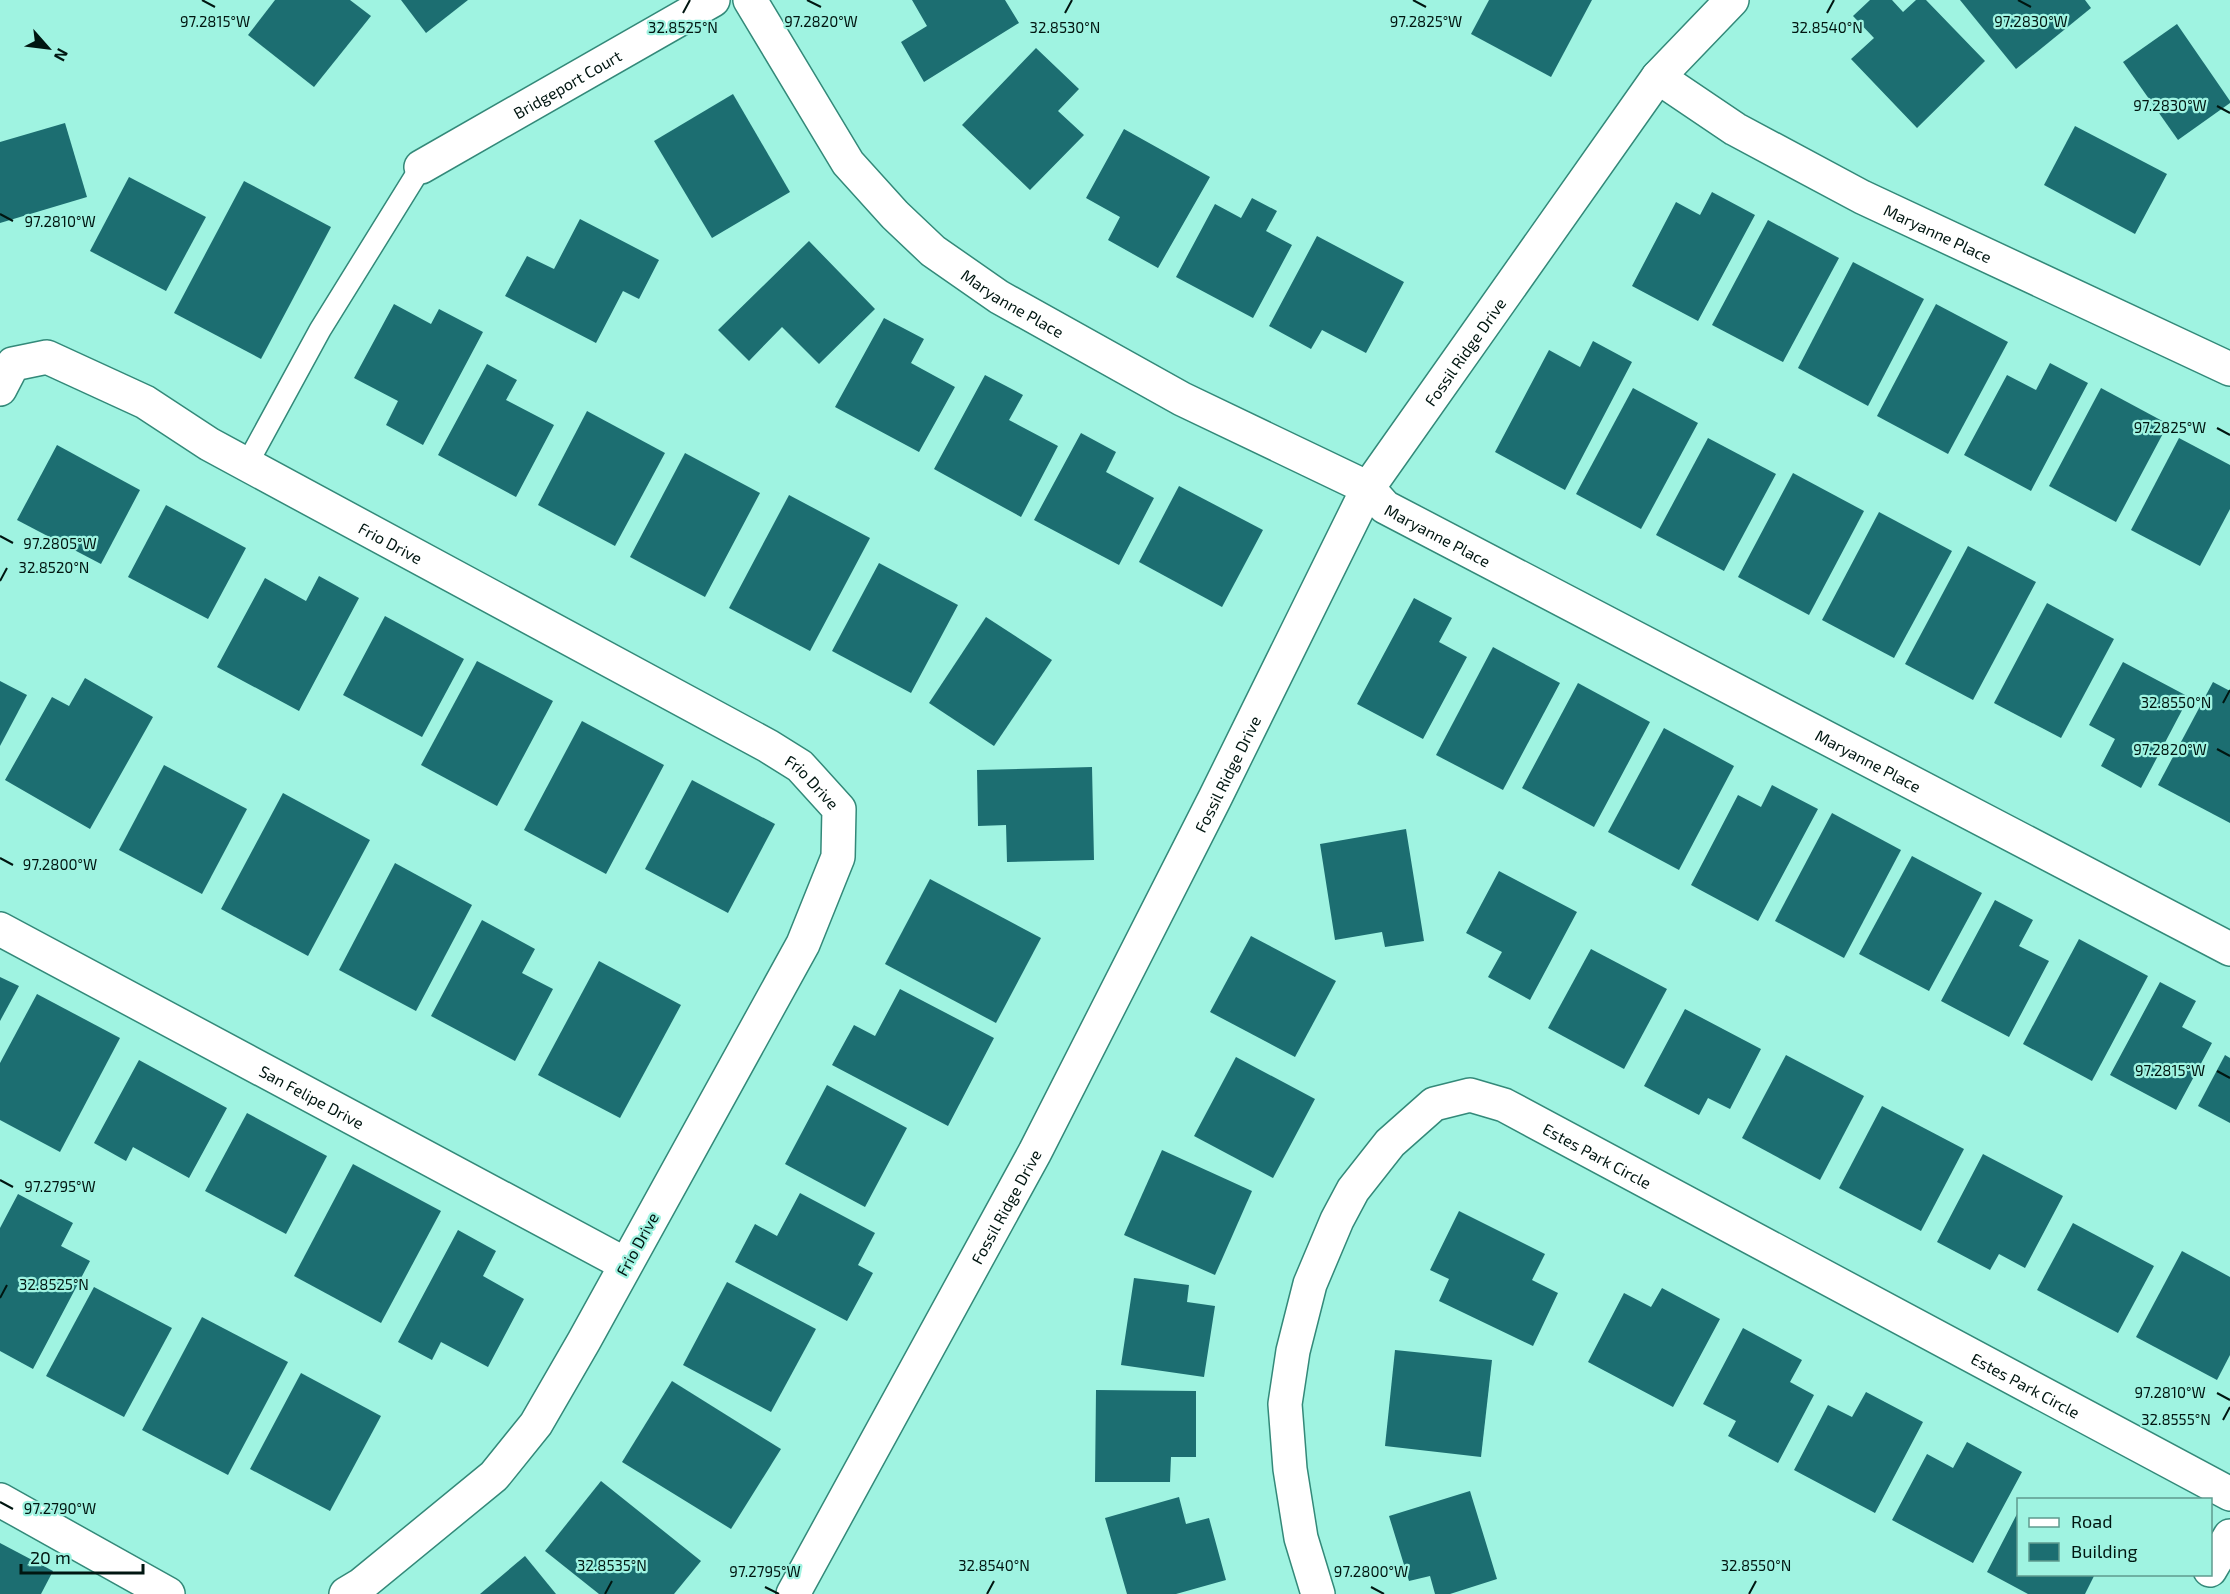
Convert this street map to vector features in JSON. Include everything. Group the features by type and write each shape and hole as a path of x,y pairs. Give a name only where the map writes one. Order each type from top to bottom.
{"street":[{"name":"Bridgeport Court","path":"421,167 713,0"},
{"name":"Maryanne Place","path":"750,0 849,163 895,215 933,251 999,297 1182,399 1368,488 1385,507 2230,949"},
{"name":"Fossil Ridge Drive","path":"793,1594 1040,1141 1215,798 1368,488 1658,77 1732,0"},
{"name":"Maryanne Place","path":"1658,77 1735,129 1862,197 2230,369"},
{"name":"Frio Drive","path":"7,376 47,357 145,402 209,444 768,746 800,766 839,809 838,857 803,944 536,1424 494,1476 361,1585 346,1594"},
{"name":"San Felipe Drive","path":"0,929 625,1264"},
{"name":"Estes Park Circle","path":"1318,1594 1301,1538 1290,1469 1285,1404 1293,1351 1310,1284 1337,1220 1353,1190 1390,1143 1434,1104 1470,1095 1503,1105 2230,1494"},
{"path":"0,1500 168,1594"},
{"path":"2212,1568 2230,1536"},
{"path":"2197,1594 2207,1576"}],"lane":[{"path":"247,464 320,330 421,167"}],"building":[{"path":"275,0 350,0 371,16 314,87 248,35"},
{"path":"401,0 468,0 426,33"},
{"path":"912,0 1005,0 1019,23 924,82 901,42 927,26"},
{"path":"1489,0 1592,0 1551,77 1471,34"},
{"path":"1870,0 1892,0 1903,12 1916,0 1926,0 1985,61 1917,128 1851,59 1874,38 1853,16"},
{"path":"1960,0 2085,0 2091,8 2016,69"},
{"path":"2177,24 2230,101 2178,140 2123,62"},
{"path":"1036,48 1079,89 1058,111 1084,135 1030,190 962,125"},
{"path":"733,94 790,192 712,238 654,141"},
{"path":"65,123 87,197 0,223 0,142"},
{"path":"2075,126 2167,174 2135,234 2044,185"},
{"path":"1124,129 1210,177 1158,268 1108,240 1120,217 1086,198"},
{"path":"129,177 206,217 166,291 90,251"},
{"path":"244,181 331,227 261,359 174,313"},
{"path":"1712,192 1755,215 1698,321 1632,286 1676,202 1700,215"},
{"path":"1252,198 1277,211 1266,231 1292,245 1253,318 1176,277 1215,204 1241,218"},
{"path":"580,219 659,260 639,299 623,291 596,343 505,296 527,256 554,269"},
{"path":"1768,220 1839,258 1783,362 1712,325"},
{"path":"1317,236 1404,282 1366,353 1322,330 1311,349 1269,326"},
{"path":"809,241 875,309 819,364 782,327 749,361 718,330"},
{"path":"1853,262 1924,299 1868,406 1798,368"},
{"path":"394,304 431,324 439,309 483,332 423,445 386,425 398,401 354,378"},
{"path":"1936,304 2008,342 1948,454 1877,416"},
{"path":"884,318 924,339 911,363 955,387 919,452 835,407"},
{"path":"1593,341 1632,362 1565,490 1495,452 1549,350 1580,367"},
{"path":"2050,363 2088,383 2031,491 1964,455 2007,375 2036,390"},
{"path":"487,364 517,380 506,400 554,425 516,497 438,455"},
{"path":"985,375 1023,395 1009,420 1058,446 1021,517 934,469"},
{"path":"1633,388 1698,423 1641,529 1576,494"},
{"path":"2101,388 2168,424 2116,522 2049,486"},
{"path":"587,411 665,453 615,546 538,505"},
{"path":"1081,433 1116,452 1106,472 1154,498 1119,565 1034,520"},
{"path":"1708,438 1776,474 1724,571 1656,535"},
{"path":"2179,438 2230,465 2230,509 2200,566 2131,530"},
{"path":"57,445 140,490 101,564 17,520"},
{"path":"685,453 760,493 705,597 630,557"},
{"path":"1793,473 1864,511 1809,615 1738,577"},
{"path":"1179,486 1263,530 1222,607 1139,562"},
{"path":"789,495 870,538 810,651 729,608"},
{"path":"166,505 246,548 208,619 128,577"},
{"path":"1879,512 1952,551 1894,658 1822,620"},
{"path":"1968,546 2036,582 1973,700 1905,664"},
{"path":"879,563 958,605 911,693 832,651"},
{"path":"319,576 359,598 299,711 217,667 265,578 306,601"},
{"path":"1414,598 1452,618 1439,642 1467,657 1423,739 1357,704"},
{"path":"2047,603 2114,639 2061,738 1994,703"},
{"path":"385,616 464,659 422,737 343,695"},
{"path":"986,617 1052,660 994,746 929,703"},
{"path":"1493,647 1560,683 1503,790 1436,755"},
{"path":"477,661 553,701 497,806 421,765"},
{"path":"2123,662 2189,697 2141,788 2101,766 2115,739 2089,725"},
{"path":"85,678 153,717 90,829 5,780 52,697 69,706"},
{"path":"0,681 27,695 0,746"},
{"path":"2213,682 2230,691 2230,823 2158,785"},
{"path":"1578,683 1650,722 1594,827 1522,788"},
{"path":"582,721 664,765 606,874 524,830"},
{"path":"1664,728 1734,766 1679,870 1608,832"},
{"path":"164,765 247,809 202,894 119,850"},
{"path":"1092,767 1094,860 1007,862 1006,825 978,826 977,770"},
{"path":"692,780 775,824 728,913 645,869"},
{"path":"1772,785 1818,809 1758,921 1691,885 1738,795 1761,807"},
{"path":"283,793 370,840 308,956 221,909"},
{"path":"1832,813 1901,850 1844,958 1775,921"},
{"path":"1406,829 1424,941 1385,947 1382,932 1335,940 1320,844"},
{"path":"1912,856 1982,893 1929,991 1859,954"},
{"path":"395,863 472,905 416,1011 339,970"},
{"path":"1499,871 1577,912 1530,1000 1488,977 1502,952 1466,933"},
{"path":"930,879 1041,938 996,1023 885,964"},
{"path":"1995,900 2033,920 2019,946 2049,961 2009,1037 1941,1001"},
{"path":"482,920 535,949 522,973 553,989 515,1061 431,1016"},
{"path":"1251,936 1336,981 1295,1057 1210,1012"},
{"path":"2079,939 2148,976 2092,1081 2023,1044"},
{"path":"1591,949 1667,989 1624,1069 1548,1028"},
{"path":"599,961 681,1005 620,1118 538,1075"},
{"path":"0,977 19,986 0,1021"},
{"path":"2160,982 2196,1001 2182,1027 2212,1043 2176,1110 2110,1075"},
{"path":"900,989 994,1038 948,1126 832,1065 854,1025 875,1036"},
{"path":"37,994 120,1038 60,1152 0,1120 0,1063"},
{"path":"1685,1009 1761,1049 1730,1109 1708,1098 1699,1115 1644,1086"},
{"path":"1786,1055 1864,1096 1820,1180 1742,1138"},
{"path":"2225,1055 2230,1058 2230,1123 2198,1106"},
{"path":"1236,1057 1315,1099 1273,1178 1194,1136"},
{"path":"139,1060 227,1108 189,1178 133,1147 126,1161 94,1143"},
{"path":"827,1085 907,1128 865,1207 785,1164"},
{"path":"1882,1106 1964,1149 1921,1231 1839,1188"},
{"path":"247,1113 327,1156 286,1234 205,1191"},
{"path":"1162,1150 1252,1191 1215,1275 1124,1235"},
{"path":"1983,1154 2063,1196 2025,1268 1999,1254 1990,1270 1937,1242"},
{"path":"353,1164 441,1211 381,1323 294,1276"},
{"path":"800,1193 875,1233 858,1265 873,1273 847,1321 735,1262 755,1224 777,1236"},
{"path":"18,1194 73,1223 61,1246 90,1261 33,1369 0,1351 0,1228"},
{"path":"1459,1211 1545,1254 1532,1280 1558,1293 1533,1346 1439,1301 1449,1279 1430,1270"},
{"path":"2073,1223 2154,1266 2118,1333 2037,1290"},
{"path":"458,1230 496,1251 483,1276 524,1299 488,1367 441,1342 432,1360 398,1342"},
{"path":"2182,1251 2230,1277 2230,1355 2217,1380 2136,1337"},
{"path":"1134,1278 1189,1285 1187,1302 1215,1306 1204,1377 1121,1365"},
{"path":"727,1282 816,1329 771,1412 683,1365"},
{"path":"94,1287 172,1328 124,1417 46,1376"},
{"path":"1662,1288 1720,1319 1673,1407 1588,1362 1624,1293 1651,1307"},
{"path":"202,1317 288,1362 228,1475 142,1430"},
{"path":"1743,1328 1802,1360 1790,1382 1814,1395 1778,1463 1728,1436 1736,1421 1703,1404"},
{"path":"1395,1350 1492,1360 1481,1457 1385,1446"},
{"path":"301,1373 381,1416 330,1511 250,1469"},
{"path":"672,1381 781,1449 731,1529 622,1462"},
{"path":"1096,1390 1196,1391 1196,1457 1171,1457 1170,1482 1095,1482"},
{"path":"1866,1392 1923,1422 1875,1513 1794,1470 1828,1405 1852,1417"},
{"path":"1967,1442 2022,1472 1973,1563 1892,1520 1927,1454 1953,1468"},
{"path":"601,1481 701,1561 674,1594 599,1594 545,1551"},
{"path":"1470,1491 1497,1579 1450,1594 1435,1594 1430,1576 1409,1581 1389,1516"},
{"path":"1179,1497 1186,1524 1209,1518 1226,1580 1176,1594 1127,1594 1105,1518"},
{"path":"2017,1514 2017,1576 2094,1576 2085,1594 2028,1594 1987,1572"},
{"path":"0,1543 53,1571 41,1594 0,1594"},
{"path":"525,1556 556,1594 480,1594"}]}
